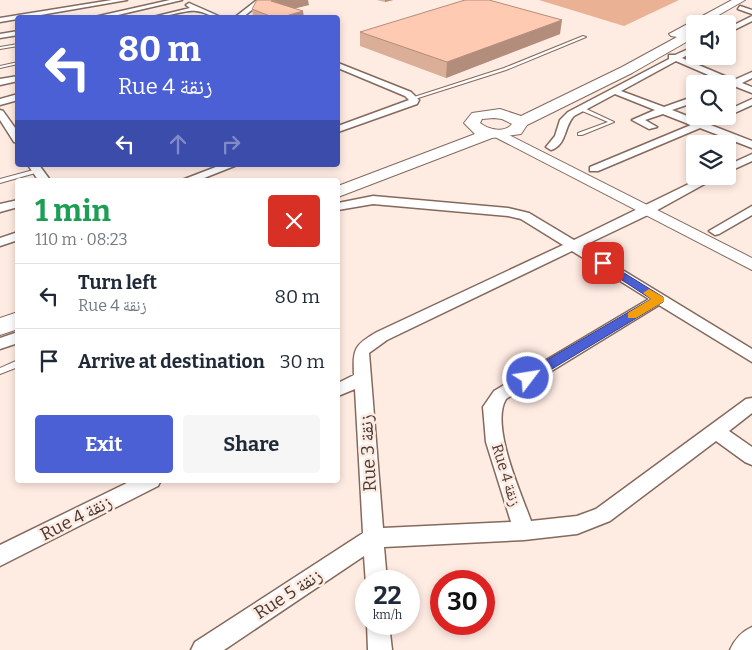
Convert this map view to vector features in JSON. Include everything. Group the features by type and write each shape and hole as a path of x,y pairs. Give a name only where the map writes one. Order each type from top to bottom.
{"main road":[{"path":"340,179 420,148 472,123 477,116 498,114 555,95 740,4 752,2"},
{"path":"724,15 740,4"},
{"path":"340,191 438,152 519,126 686,37"},
{"path":"498,114 515,118 519,126"},
{"path":"472,123 476,128 496,134"},
{"path":"0,313 15,307"},
{"path":"0,327 15,321"}],"street":[{"path":"42,15 124,0"},
{"path":"107,15 179,0 213,15"},
{"path":"240,15 261,0"},
{"path":"740,4 752,12"},
{"path":"166,15 197,8"},
{"path":"0,20 15,18"},
{"path":"736,27 752,18"},
{"path":"0,36 15,33"},
{"path":"659,52 712,75"},
{"path":"552,147 560,137 567,117 686,53"},
{"path":"340,66 413,98 412,104 340,128"},
{"path":"340,73 401,99 404,102 403,107"},
{"path":"736,82 752,75"},
{"path":"0,82 15,79"},
{"path":"736,85 752,90"},
{"path":"614,91 686,118"},
{"path":"0,102 15,98"},
{"path":"652,127 637,120 686,102"},
{"path":"736,109 752,102"},
{"path":"1,118 15,136"},
{"path":"594,170 699,125"},
{"path":"703,125 752,145"},
{"path":"519,126 752,265"},
{"path":"496,134 654,207 715,231 752,250"},
{"path":"736,165 752,157"},
{"path":"194,178 226,167"},
{"path":"575,245 697,185"},
{"path":"340,205 358,200 373,200 508,212 532,220 752,356"},
{"path":"0,208 15,204"},
{"path":"715,231 752,210"},
{"path":"0,242 15,237"},
{"name":"Rue 3 زنقة","path":"375,570 361,352 370,343 382,336 575,245"},
{"name":"Rue 4 زنقة","path":"524,532 495,442 492,407 500,395 659,299"},
{"path":"0,344 15,338"},
{"path":"340,389 364,377"},
{"path":"373,538 524,532 577,525 603,514 752,404"},
{"path":"716,431 752,457"},
{"name":"Rue 4 زنقة","path":"0,556 145,483"},
{"name":"Rue 5 زنقة","path":"203,650 373,538"},
{"path":"379,635 380,650"},
{"path":"742,650 752,639"}],"lane":[{"path":"413,98 506,69 584,37"},
{"path":"0,48 15,46"},
{"path":"0,67 15,64"},
{"path":"580,134 612,122 582,108"},
{"path":"0,181 38,172"},
{"path":"0,370 15,364"}],"shaded area":[{"path":"539,0 679,0 624,26"}],"building":[{"path":"257,0 274,0 271,1 303,11 289,15 267,15 252,9"},
{"path":"465,0 489,0 562,20 447,62 360,32"}],"slow traffic":[{"path":"632,315 659,299 649,293"}],"route":[{"path":"528,378 659,299 603,263"}]}
